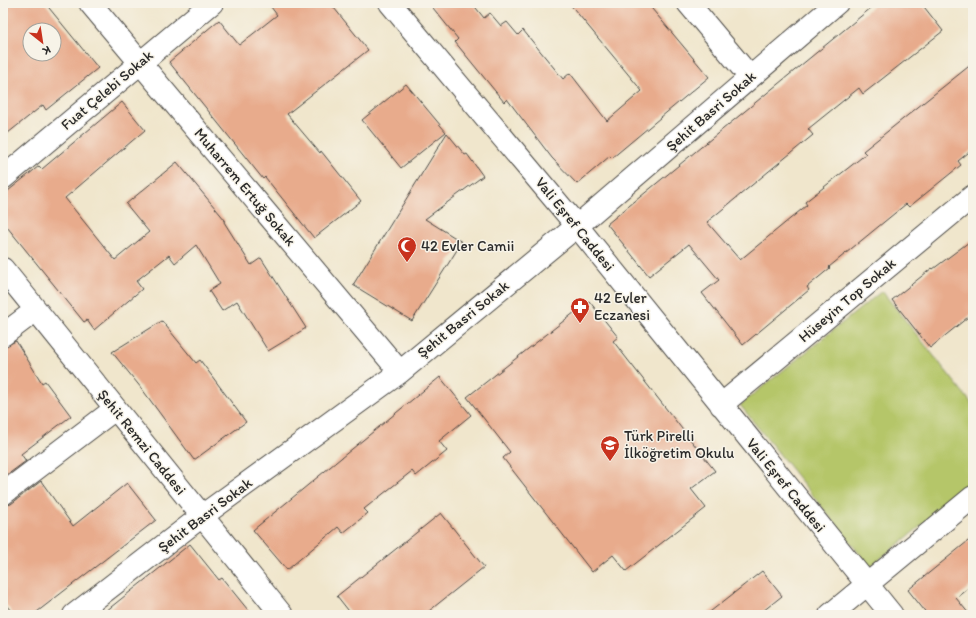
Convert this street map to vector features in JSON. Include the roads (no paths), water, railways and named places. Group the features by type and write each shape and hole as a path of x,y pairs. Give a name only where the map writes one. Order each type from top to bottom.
{"street":[{"name":"Muharrem Ertuğ Sokak","path":"90,3 400,372"},
{"name":"Fuat Çelebi Sokak","path":"3,178 212,3"},
{"name":"Vali Eşref Caddesi","path":"390,3 577,226 892,615"},
{"path":"688,3 750,77"},
{"name":"Şehit Basri Sokak","path":"74,615 202,516 400,372 577,226 837,3"},
{"name":"Hüseyin Top Sokak","path":"721,405 973,196"},
{"name":"Şehit Remzi Caddesi","path":"3,269 282,615"},
{"path":"3,335 36,310"},
{"path":"3,494 115,408"},
{"path":"830,615 973,497"}],"place":[{"name":"42 Evler Camii","path":"407,263"},
{"name":"42 Evler Eczanesi","path":"580,324"},
{"name":"Türk Pirelli İlköğretim Okulu","path":"610,462"}]}
